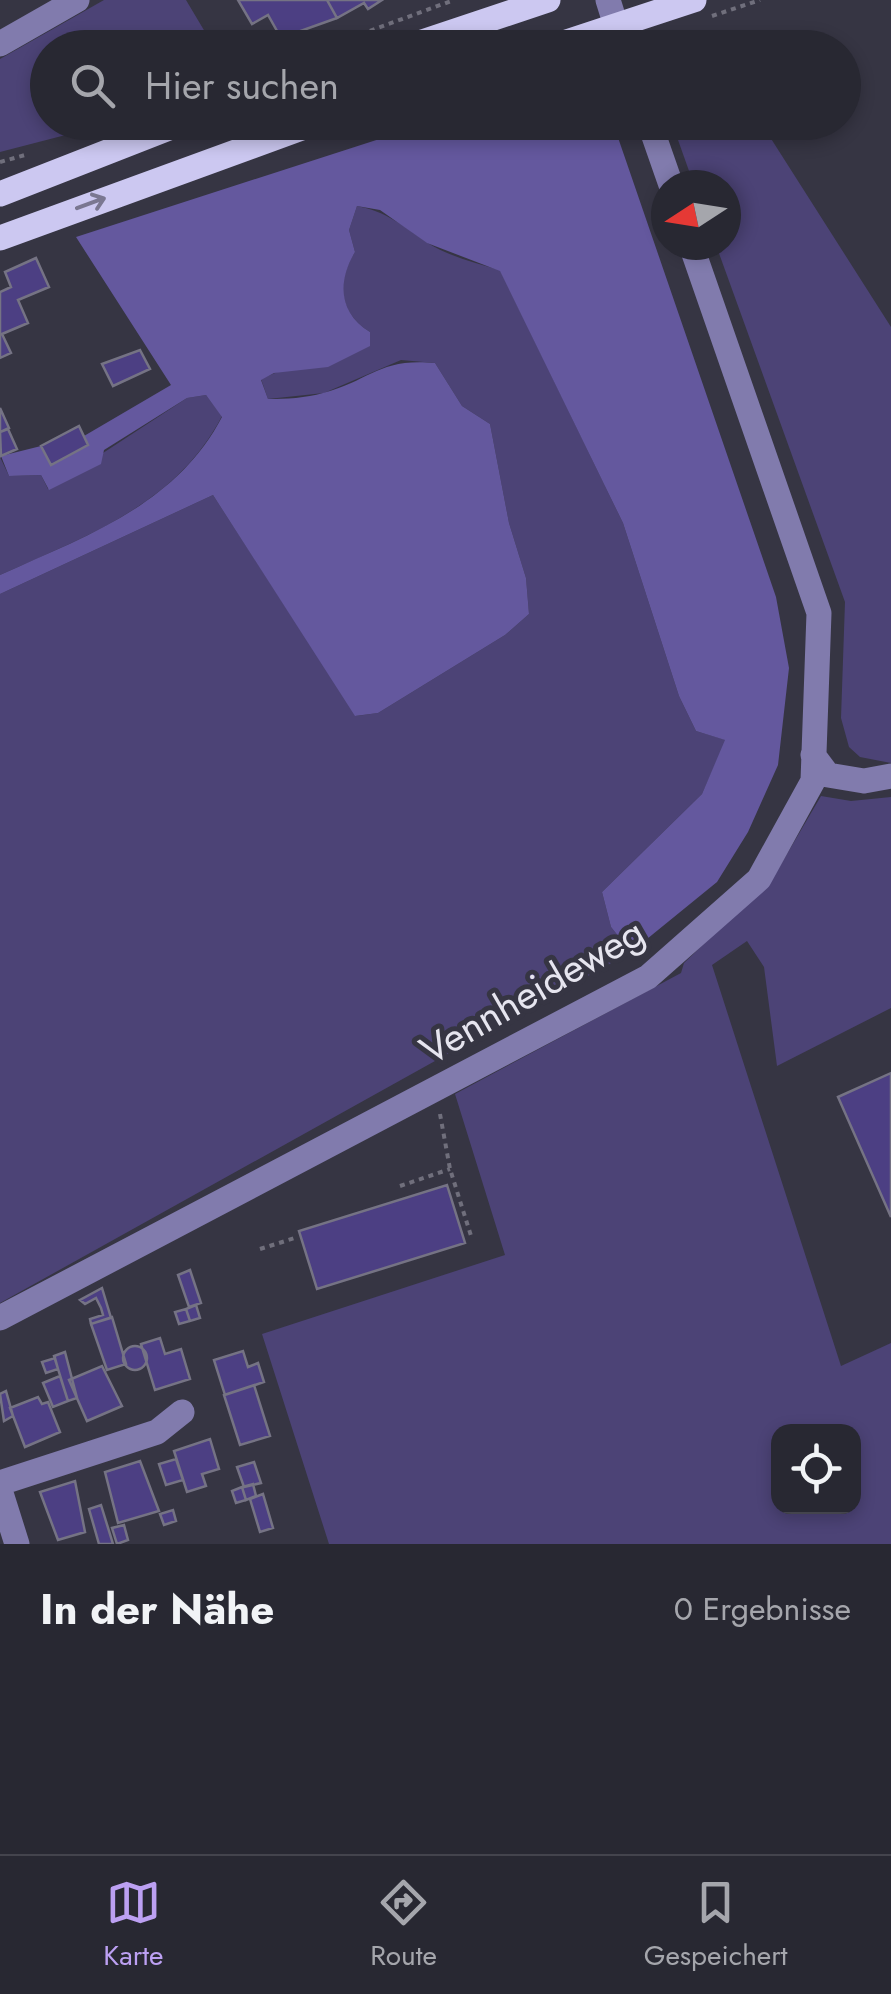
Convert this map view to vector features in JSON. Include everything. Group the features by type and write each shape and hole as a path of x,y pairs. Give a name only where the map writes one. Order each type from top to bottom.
{"main road":[{"path":"458,30 548,0"},
{"path":"632,30 694,0"},
{"path":"0,194 138,140"},
{"path":"0,238 269,140"}],"street":[{"path":"0,44 77,0"},
{"path":"608,0 618,30"},
{"path":"655,140 666,170"},
{"name":"Vennheideweg","path":"0,1318 648,977 759,879 812,782 819,613 697,260"},
{"path":"814,755 828,775 864,781 891,776"},
{"path":"17,1544 0,1486 157,1432 182,1412"}],"path":[{"path":"372,30 454,0"},
{"path":"434,1090 450,1169 472,1238"},
{"path":"400,1186 450,1169"},
{"path":"260,1249 298,1237"}],"shaded area":[{"path":"104,0 186,0 204,30 51,30"},
{"path":"30,42 30,140 46,140 0,152 0,59"},
{"path":"376,140 619,140 651,234 651,260 660,260 776,597 789,668 778,765 748,832 717,882 631,952 611,927 602,892 702,794 725,740 696,731 679,696 623,523 500,271 427,243 380,210 357,206 349,230 355,252 345,274 344,296 352,316 370,332 370,346 328,367 274,373 261,380 268,399 296,398 340,388 387,367 435,363 462,406 490,424 509,523 526,578 529,614 505,635 378,713 355,716 213,495 0,594 0,575 96,531 154,495 203,447 222,417 206,395 187,398 104,450 101,464 49,490 41,475 9,476 1,456 41,446 52,465 88,445 84,436 171,385 76,237"},
{"path":"678,140 772,140 891,327 891,763 860,757 849,747 841,718 845,602 721,260 741,260 741,170 689,170"},
{"path":"357,206 386,216 443,251 500,270 623,523 679,696 696,731 726,740 702,794 602,892 611,927 631,952 0,1303 0,594 213,495 356,716 378,713 505,635 529,614 526,578 509,523 490,424 462,406 435,363 401,360 324,393 268,399 261,379 370,332 352,316 344,296 345,274 355,252 349,230"},
{"path":"206,395 222,416 203,447 180,473 154,495 96,531 0,575 0,457 9,476 41,475 48,489 187,398"},
{"path":"821,796 851,801 891,797 891,1008 777,1066 764,967 747,941 712,965 841,1366 891,1343 891,1544 329,1544 262,1334 505,1255 455,1094 681,973 684,963 774,876"}],"building":[{"path":"238,0 327,0 337,18 303,30 276,30 268,15 252,24"},
{"path":"327,0 382,0 368,9 364,3 337,18"},
{"path":"36,258 49,287 18,300 28,323 2,334 11,353 0,358 0,292 11,287 5,272"},
{"path":"140,350 150,369 113,386 102,364"},
{"path":"0,408 9,428 0,432"},
{"path":"79,426 88,445 51,465 41,446"},
{"path":"8,429 17,449 1,456 0,432"},
{"path":"891,1073 891,1217 838,1097"},
{"path":"447,1185 465,1243 317,1289 299,1231"},
{"path":"190,1270 201,1303 189,1307 178,1275"},
{"path":"102,1288 111,1318 91,1324 90,1319 103,1315 101,1308 96,1298 85,1304 80,1300"},
{"path":"196,1305 200,1318 190,1321 186,1309"},
{"path":"186,1309 190,1321 179,1324 175,1312"},
{"path":"112,1317 126,1364 107,1370 91,1324"},
{"path":"160,1338 165,1354 181,1349 190,1379 155,1390 141,1344"},
{"path":"135,1346 144,1349 144,1367 135,1370 126,1367 123,1358 126,1349"},
{"path":"243,1351 248,1367 258,1363 264,1382 225,1395 214,1360"},
{"path":"65,1352 77,1398 68,1401 54,1356"},
{"path":"55,1358 58,1369 46,1373 42,1362"},
{"path":"102,1366 122,1406 87,1421 69,1380"},
{"path":"60,1376 68,1401 53,1407 43,1383"},
{"path":"254,1385 270,1436 240,1445 224,1395"},
{"path":"6,1391 13,1416 4,1421 0,1394"},
{"path":"38,1397 42,1404 48,1402 60,1432 25,1447 10,1408"},
{"path":"210,1439 219,1469 202,1474 206,1486 187,1492 174,1451"},
{"path":"176,1459 183,1480 166,1485 159,1464"},
{"path":"140,1461 159,1511 118,1523 105,1472"},
{"path":"254,1462 261,1483 244,1487 237,1467"},
{"path":"75,1481 85,1532 58,1540 40,1492"},
{"path":"253,1484 256,1496 246,1500 242,1487"},
{"path":"242,1487 246,1500 236,1503 232,1491"},
{"path":"263,1494 273,1528 260,1532 250,1499"},
{"path":"101,1505 113,1544 99,1544 89,1509"},
{"path":"173,1510 176,1521 164,1525 160,1514"},
{"path":"124,1525 128,1540 117,1544 112,1528"}]}
